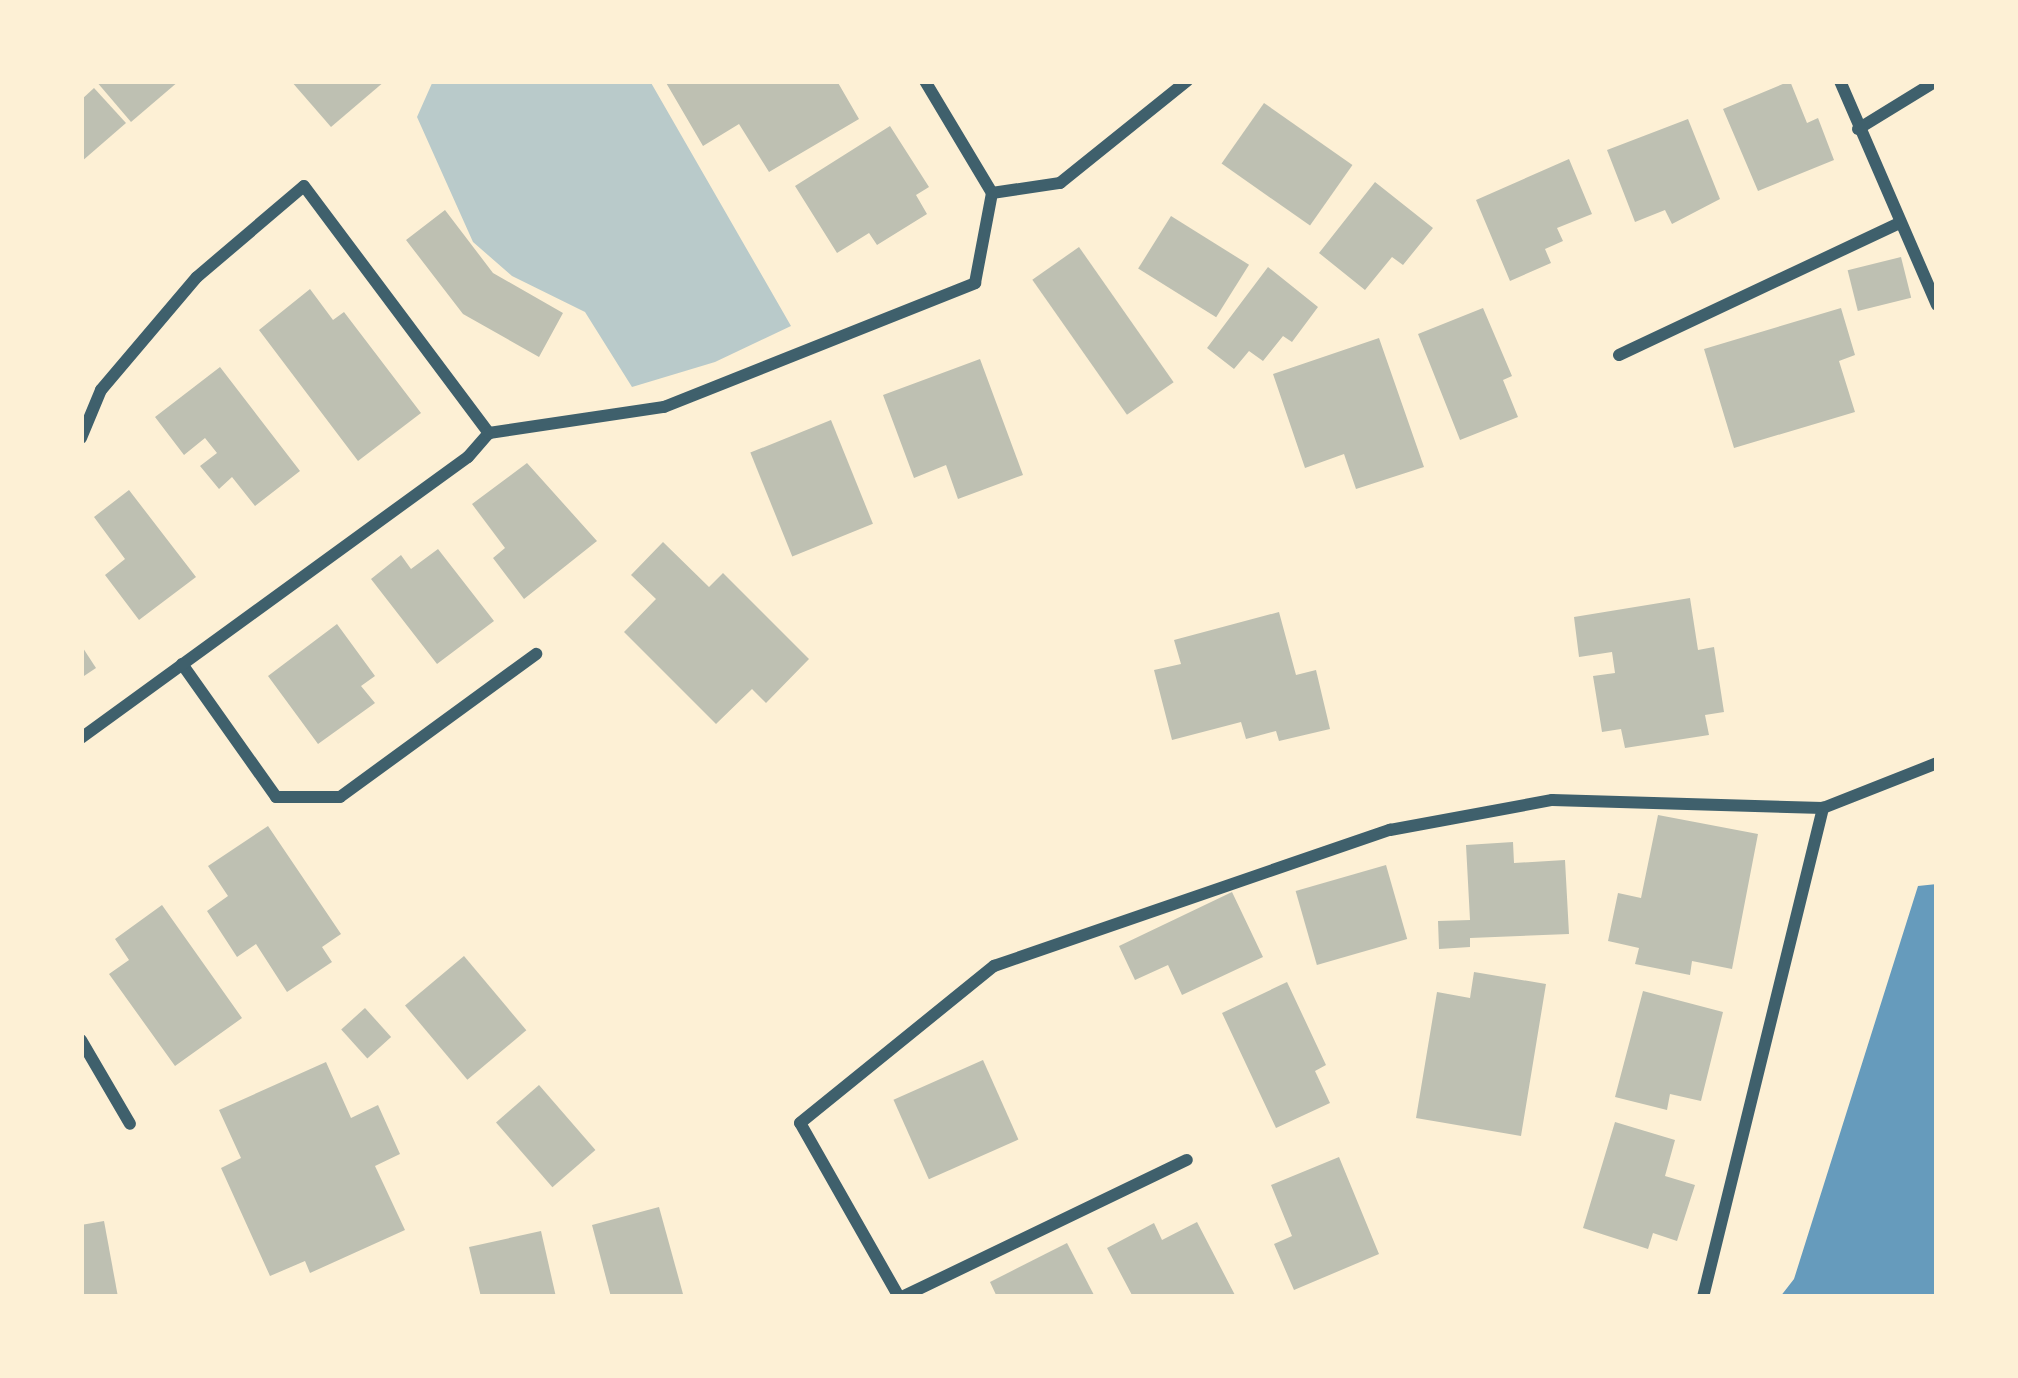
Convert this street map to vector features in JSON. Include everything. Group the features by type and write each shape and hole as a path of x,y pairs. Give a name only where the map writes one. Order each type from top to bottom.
{"street":[{"path":"81,738 468,457 489,433 664,406 975,283 992,193 925,81"},
{"path":"992,193 1060,183 1187,81"},
{"path":"1840,81 1898,224 1937,305"},
{"path":"1858,129 1936,81"},
{"path":"81,438 101,390 197,278 304,186 489,433"},
{"path":"1619,355 1898,224"},
{"path":"182,664 276,797 340,797 536,654"},
{"path":"1187,1160 900,1297 800,1123 994,966 1413,826 1552,800 1823,808 1937,763"},
{"path":"1703,1297 1823,808"},
{"path":"81,1040 130,1124"}],"shaded area":[{"path":"433,81 650,81 791,326 715,362 632,387 585,312 512,276 473,242 417,117"}],"water":[{"path":"1937,884 1937,1297 1780,1297 1794,1279 1918,886"}],"building":[{"path":"96,81 179,81 131,122"},
{"path":"291,81 385,81 331,127"},
{"path":"665,81 837,81 859,119 769,172 739,124 703,146"},
{"path":"1790,81 1807,123 1818,118 1834,160 1758,191 1723,109"},
{"path":"94,88 126,123 81,162 81,100"},
{"path":"1264,103 1352,165 1310,226 1222,164"},
{"path":"1688,119 1720,199 1672,224 1665,210 1635,222 1607,150"},
{"path":"890,126 929,187 916,195 927,214 877,245 869,233 837,253 795,186"},
{"path":"1569,159 1592,214 1557,228 1563,241 1545,249 1551,263 1510,281 1476,200"},
{"path":"1375,182 1433,228 1403,265 1392,257 1365,290 1319,253"},
{"path":"445,210 493,273 563,313 539,357 463,314 406,240"},
{"path":"1171,216 1249,265 1216,317 1138,269"},
{"path":"1079,247 1174,382 1127,415 1032,280"},
{"path":"1901,257 1911,298 1858,311 1848,270"},
{"path":"1268,267 1318,307 1292,342 1283,336 1263,361 1249,351 1234,369 1207,348"},
{"path":"310,289 333,320 344,312 421,413 358,461 259,330"},
{"path":"1483,308 1512,376 1503,380 1518,417 1460,440 1418,334"},
{"path":"1841,308 1855,355 1839,361 1855,412 1734,448 1704,349"},
{"path":"1379,338 1424,467 1356,489 1344,454 1305,468 1273,374"},
{"path":"980,359 1023,475 958,499 946,465 914,478 883,395"},
{"path":"220,367 300,471 255,506 232,477 219,489 200,466 217,453 205,438 184,455 155,417"},
{"path":"831,420 873,524 792,556 750,453"},
{"path":"527,463 597,541 524,599 493,558 505,548 472,504"},
{"path":"129,490 196,577 139,620 105,575 125,559 94,517"},
{"path":"663,542 709,587 723,573 809,659 766,703 752,689 716,724 624,632 656,599 631,575"},
{"path":"438,549 494,621 437,664 371,579 401,555 411,569"},
{"path":"1690,598 1698,650 1714,647 1724,712 1705,715 1709,735 1625,748 1621,729 1602,732 1593,676 1615,673 1612,652 1579,657 1574,617"},
{"path":"1279,612 1296,675 1316,670 1330,729 1279,741 1276,731 1246,739 1241,722 1172,740 1154,670 1181,664 1174,640"},
{"path":"337,624 375,676 361,686 375,703 318,744 268,676"},
{"path":"81,645 96,668 81,678"},
{"path":"1658,815 1758,834 1732,969 1692,961 1690,975 1635,964 1639,948 1608,941 1618,893 1641,898"},
{"path":"268,826 341,934 322,947 332,962 287,992 256,944 237,957 207,911 228,896 208,866"},
{"path":"1513,842 1514,863 1565,860 1569,934 1470,938 1470,947 1439,949 1438,921 1470,920 1466,845"},
{"path":"1386,865 1407,939 1317,965 1296,891"},
{"path":"1232,892 1263,957 1182,995 1168,965 1135,980 1119,946"},
{"path":"162,905 242,1018 175,1066 109,974 129,960 115,939"},
{"path":"464,956 526,1030 467,1080 405,1005"},
{"path":"1474,972 1546,984 1521,1136 1416,1118 1437,992 1470,998"},
{"path":"1287,982 1326,1065 1315,1071 1330,1103 1276,1128 1222,1013"},
{"path":"1643,991 1723,1012 1701,1101 1670,1094 1667,1110 1615,1097"},
{"path":"365,1008 391,1037 367,1058 341,1029"},
{"path":"983,1060 1018,1139 929,1179 893,1100"},
{"path":"326,1062 351,1118 378,1105 400,1154 375,1166 405,1230 310,1273 305,1261 270,1276 221,1168 241,1158 219,1110"},
{"path":"539,1085 595,1150 552,1187 496,1122"},
{"path":"1615,1122 1675,1140 1665,1176 1695,1185 1677,1241 1653,1233 1648,1249 1583,1228"},
{"path":"1339,1157 1379,1254 1294,1290 1274,1244 1292,1236 1271,1185"},
{"path":"659,1207 683,1294 611,1297 592,1225"},
{"path":"104,1221 118,1297 81,1297 81,1225"},
{"path":"1197,1222 1236,1297 1133,1297 1107,1248 1154,1223 1162,1240"},
{"path":"541,1231 556,1297 481,1297 469,1247"},
{"path":"1067,1243 1095,1297 997,1297 990,1282"}]}
